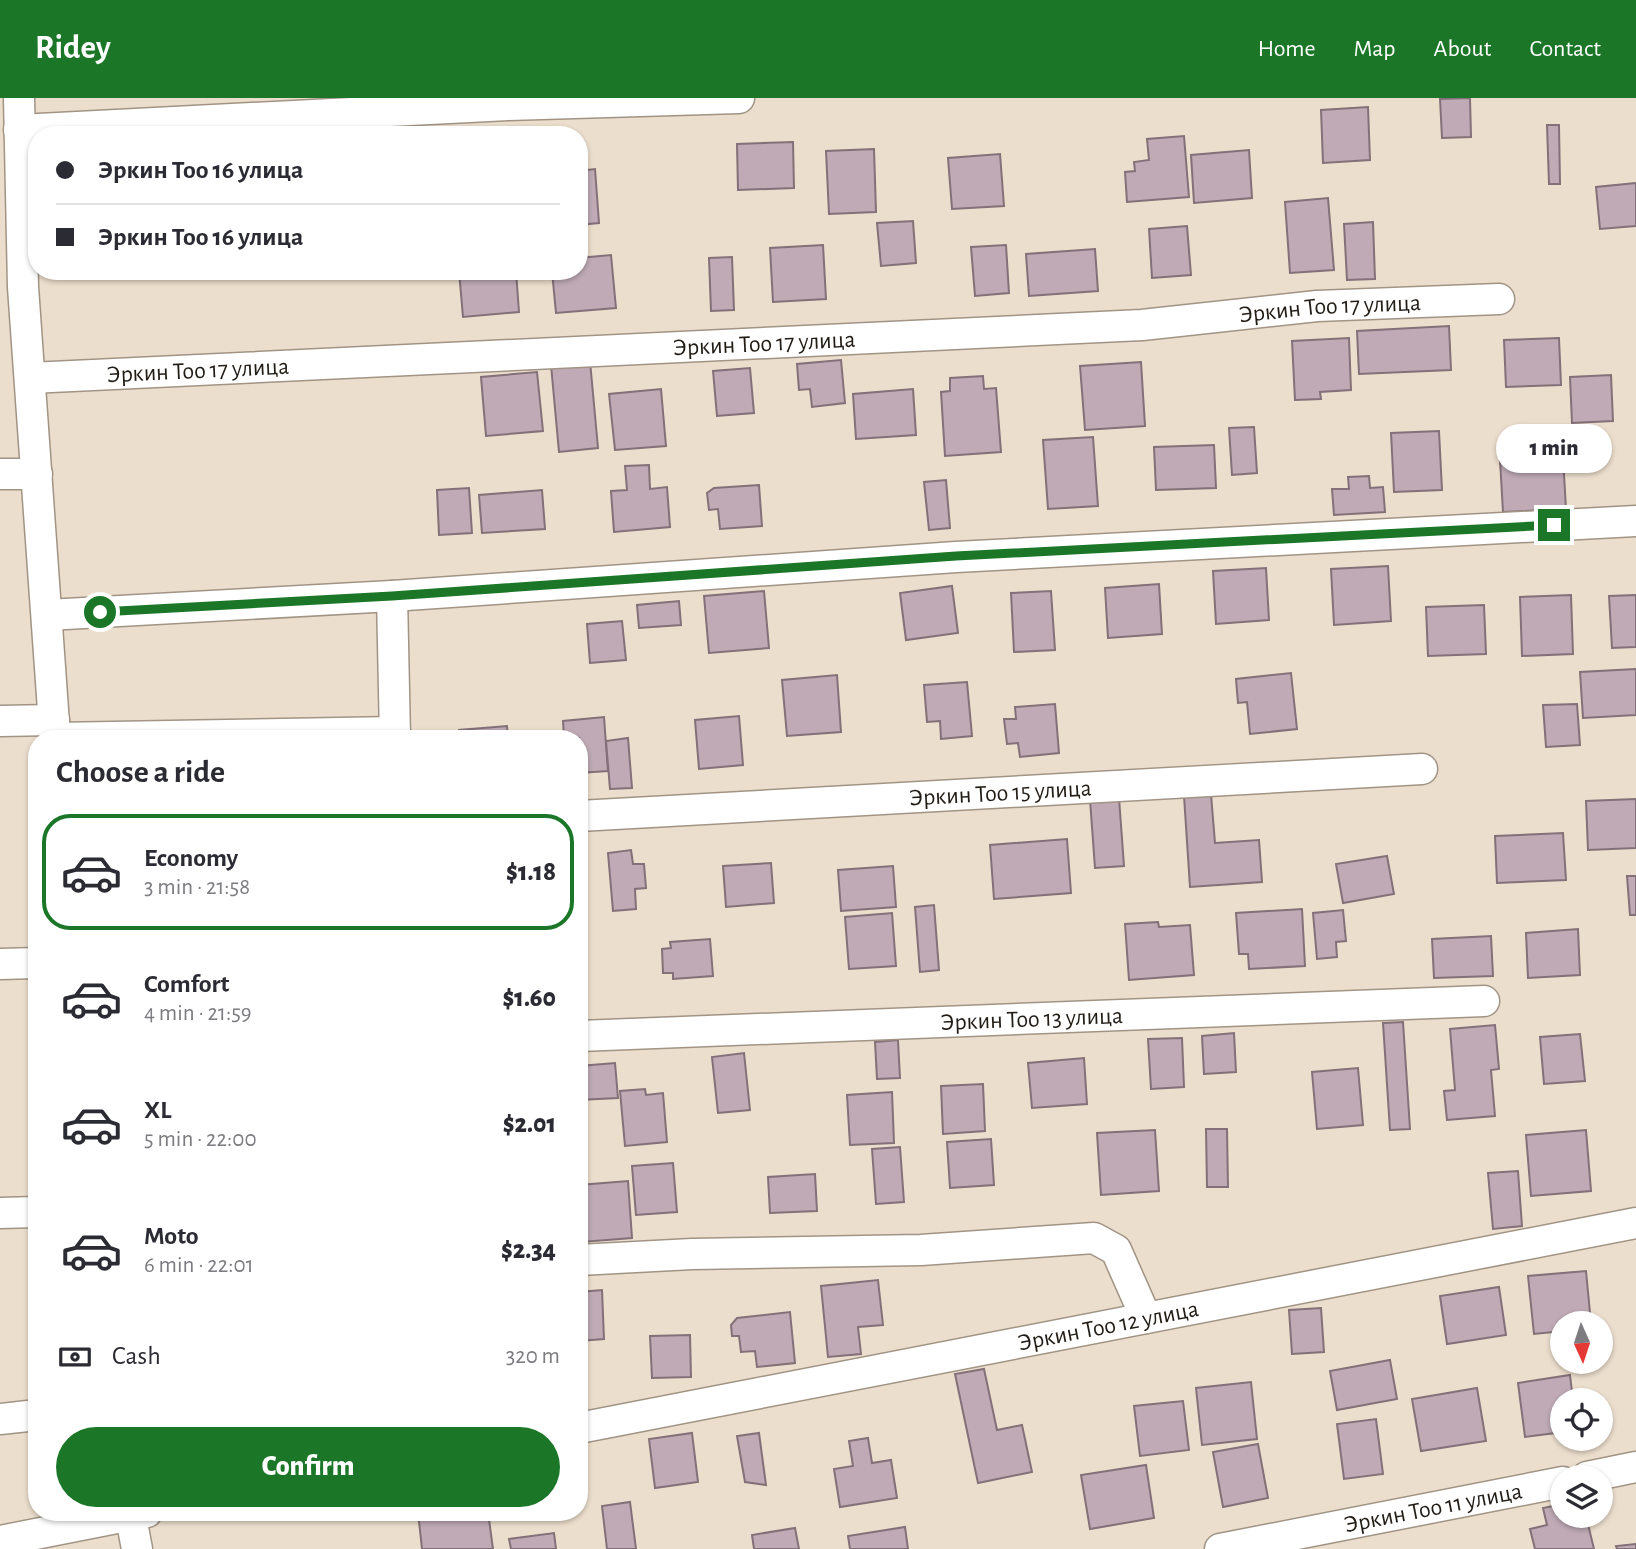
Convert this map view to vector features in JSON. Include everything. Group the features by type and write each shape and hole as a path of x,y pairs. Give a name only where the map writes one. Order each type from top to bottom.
{"street":[{"path":"19,98 11,239 30,378 55,730"},
{"path":"97,126 508,105 739,98"},
{"path":"19,130 28,130"},
{"name":"Эркин Тоо 17 улица","path":"30,378 1142,325 1317,306 1499,299"},
{"path":"0,474 37,474"},
{"path":"47,615 392,596 956,556 1636,521"},
{"path":"392,596 395,730"},
{"path":"0,721 45,730"},
{"name":"Эркин Тоо 15 улица","path":"588,815 1422,769"},
{"path":"0,964 28,963"},
{"name":"Эркин Тоо 13 улица","path":"588,1037 1484,1001"},
{"path":"0,1213 28,1212"},
{"name":"Эркин Тоо 12 улица","path":"588,1426 1636,1223"},
{"path":"588,1260 692,1254 921,1250 1094,1238 1116,1251 1146,1318"},
{"path":"0,1419 28,1416"},
{"path":"1613,1472 1636,1467"},
{"name":"Эркин Тоо 11 улица","path":"1220,1549 1550,1485"},
{"path":"0,1541 97,1521"},
{"path":"136,1521 137,1549"}],"building":[{"path":"1470,98 1471,137 1442,138 1440,99"},
{"path":"1368,107 1370,160 1323,163 1321,110"},
{"path":"1547,125 1559,125 1560,184 1549,184"},
{"path":"1184,136 1189,197 1127,202 1125,172 1135,171 1134,162 1149,160 1147,139"},
{"path":"793,142 794,188 738,190 737,144"},
{"path":"874,149 876,212 829,214 826,151"},
{"path":"1249,150 1252,198 1194,203 1191,155"},
{"path":"1000,154 1004,206 952,209 948,158"},
{"path":"595,169 599,223 588,224 588,170"},
{"path":"1636,183 1636,226 1600,229 1596,187"},
{"path":"1328,198 1334,270 1290,273 1285,202"},
{"path":"913,221 916,263 881,266 877,223"},
{"path":"1373,222 1375,279 1347,280 1344,224"},
{"path":"1187,226 1191,275 1152,278 1149,229"},
{"path":"823,245 826,299 773,302 770,248"},
{"path":"1006,245 1009,293 975,296 971,247"},
{"path":"1095,249 1098,291 1029,296 1026,254"},
{"path":"611,255 616,308 556,313 553,280 588,280 588,257"},
{"path":"732,257 734,310 711,311 709,258"},
{"path":"460,280 517,280 519,312 463,317"},
{"path":"1449,326 1451,370 1359,374 1357,331"},
{"path":"1349,338 1351,390 1320,392 1321,399 1295,400 1292,341"},
{"path":"1559,338 1561,385 1506,387 1504,340"},
{"path":"841,360 845,403 812,407 810,389 799,390 797,364"},
{"path":"590,361 598,448 559,452 551,365"},
{"path":"1141,362 1145,426 1085,430 1080,366"},
{"path":"750,368 754,413 717,416 713,371"},
{"path":"537,372 543,431 486,436 481,377"},
{"path":"1611,375 1613,421 1572,423 1570,377"},
{"path":"983,376 984,389 996,388 1001,452 945,456 941,392 950,391 950,378"},
{"path":"661,389 666,446 615,450 609,394"},
{"path":"913,389 916,435 856,439 853,394"},
{"path":"1254,427 1257,473 1232,475 1229,428"},
{"path":"1439,431 1442,490 1394,492 1391,433"},
{"path":"1093,437 1098,506 1048,509 1043,440"},
{"path":"1214,445 1216,488 1156,490 1154,447"},
{"path":"1563,457 1566,509 1503,512 1500,460"},
{"path":"649,465 650,489 667,487 670,527 614,532 611,491 627,490 625,466"},
{"path":"1369,476 1370,488 1383,487 1385,512 1334,515 1332,489 1349,489 1348,477"},
{"path":"946,480 950,528 929,530 924,482"},
{"path":"759,485 762,526 720,529 718,509 709,510 707,493 714,488"},
{"path":"469,488 472,533 439,535 437,490"},
{"path":"542,490 545,529 482,533 479,495"},
{"path":"1388,566 1391,621 1334,625 1331,569"},
{"path":"1266,568 1269,620 1216,624 1213,571"},
{"path":"1159,584 1162,634 1108,638 1105,588"},
{"path":"952,586 958,633 906,640 900,593"},
{"path":"764,591 769,648 709,653 704,596"},
{"path":"1051,591 1055,650 1014,652 1011,593"},
{"path":"1571,595 1573,654 1522,656 1520,597"},
{"path":"1636,595 1636,647 1612,648 1609,596"},
{"path":"679,601 681,625 639,628 637,605"},
{"path":"1484,605 1486,654 1428,656 1426,607"},
{"path":"622,621 626,660 590,663 587,624"},
{"path":"1636,669 1636,715 1583,718 1580,672"},
{"path":"1291,673 1297,729 1250,734 1247,702 1238,703 1236,679"},
{"path":"837,675 841,732 787,736 782,680"},
{"path":"967,682 972,736 941,739 940,721 927,722 924,685"},
{"path":"1055,704 1059,753 1020,757 1018,743 1007,744 1004,719 1016,719 1015,707"},
{"path":"1577,704 1580,745 1546,747 1543,705"},
{"path":"739,716 743,765 699,769 695,720"},
{"path":"604,717 608,771 588,772 588,730 564,730 563,721"},
{"path":"507,726 507,730 459,730"},
{"path":"628,738 632,788 610,789 606,741"},
{"path":"1211,794 1215,843 1259,840 1262,882 1190,887 1184,796"},
{"path":"1119,798 1124,866 1095,868 1090,800"},
{"path":"1636,799 1636,848 1588,850 1586,801"},
{"path":"1563,833 1566,880 1497,883 1495,836"},
{"path":"1067,839 1071,893 994,899 990,845"},
{"path":"631,850 633,864 644,864 646,888 635,889 636,909 613,911 608,853"},
{"path":"1387,856 1394,894 1343,903 1336,864"},
{"path":"771,863 774,903 726,907 723,866"},
{"path":"893,866 896,907 841,911 838,870"},
{"path":"1627,876 1636,876 1636,915 1630,915"},
{"path":"934,905 939,970 920,972 915,907"},
{"path":"1302,909 1305,966 1249,969 1248,954 1239,954 1236,913"},
{"path":"1343,910 1346,941 1336,942 1337,957 1317,959 1313,913"},
{"path":"892,913 896,966 849,969 845,917"},
{"path":"1158,922 1159,927 1190,925 1194,975 1129,980 1125,924"},
{"path":"1578,929 1580,975 1528,978 1526,933"},
{"path":"1491,936 1493,976 1434,978 1432,939"},
{"path":"710,939 713,976 673,979 673,973 663,973 662,949 671,948 670,942"},
{"path":"1403,1022 1410,1129 1390,1130 1383,1023"},
{"path":"1495,1025 1499,1069 1491,1070 1495,1116 1447,1120 1444,1091 1455,1090 1450,1029"},
{"path":"1234,1033 1236,1072 1204,1074 1202,1036"},
{"path":"1580,1034 1585,1081 1544,1084 1540,1037"},
{"path":"1182,1038 1184,1087 1151,1089 1148,1039"},
{"path":"898,1040 900,1078 877,1079 875,1042"},
{"path":"744,1053 750,1110 718,1113 712,1057"},
{"path":"1084,1058 1087,1104 1032,1108 1028,1063"},
{"path":"615,1063 618,1098 588,1100 588,1065"},
{"path":"1358,1068 1363,1125 1317,1129 1312,1072"},
{"path":"983,1084 985,1131 943,1134 941,1086"},
{"path":"645,1089 646,1095 663,1093 667,1142 625,1146 620,1091"},
{"path":"892,1092 894,1143 850,1145 847,1095"},
{"path":"1206,1129 1227,1129 1228,1187 1207,1187"},
{"path":"1155,1130 1159,1191 1101,1195 1097,1133"},
{"path":"1586,1130 1591,1191 1531,1196 1526,1135"},
{"path":"991,1139 994,1185 950,1188 947,1142"},
{"path":"900,1147 904,1202 876,1204 872,1149"},
{"path":"673,1163 677,1212 636,1215 632,1166"},
{"path":"1518,1171 1522,1226 1493,1229 1488,1173"},
{"path":"815,1174 817,1211 770,1213 768,1177"},
{"path":"628,1181 632,1238 588,1242 588,1184"},
{"path":"1586,1271 1590,1311 1550,1311 1550,1332 1534,1334 1528,1276"},
{"path":"878,1280 883,1325 858,1327 861,1354 828,1357 821,1286"},
{"path":"1499,1287 1506,1335 1447,1344 1440,1296"},
{"path":"602,1290 604,1339 588,1340 588,1291"},
{"path":"1321,1308 1324,1352 1292,1354 1289,1310"},
{"path":"790,1312 795,1363 757,1367 755,1351 741,1352 739,1336 732,1336 731,1325 737,1318"},
{"path":"690,1335 691,1377 652,1378 650,1336"},
{"path":"1390,1360 1397,1399 1337,1410 1330,1371"},
{"path":"984,1369 997,1430 1022,1425 1032,1472 978,1483 955,1374"},
{"path":"1570,1375 1572,1388 1550,1388 1550,1434 1525,1437 1518,1383"},
{"path":"1251,1382 1257,1439 1202,1445 1196,1388"},
{"path":"1477,1388 1486,1441 1421,1451 1412,1399"},
{"path":"1183,1401 1189,1450 1140,1456 1134,1406"},
{"path":"1376,1419 1383,1474 1344,1479 1337,1424"},
{"path":"692,1433 698,1482 655,1488 649,1439"},
{"path":"759,1433 766,1485 745,1482 737,1436"},
{"path":"868,1438 872,1463 891,1460 897,1498 840,1507 834,1469 853,1466 849,1441"},
{"path":"1258,1444 1268,1498 1223,1507 1213,1452"},
{"path":"1146,1465 1154,1518 1090,1529 1081,1475"},
{"path":"630,1502 636,1549 607,1549 602,1506"},
{"path":"1550,1507 1550,1528 1589,1528 1594,1549 1535,1549 1530,1529 1547,1525 1543,1508"},
{"path":"419,1521 489,1521 493,1549 422,1549"},
{"path":"905,1527 908,1549 850,1549 848,1536"},
{"path":"795,1528 799,1549 754,1549 752,1535"},
{"path":"554,1533 556,1549 511,1549 509,1539"},
{"path":"1636,1544 1636,1549 1617,1549 1616,1546"}],"route":[{"path":"100,612 392,596 956,556 1554,525"}]}
